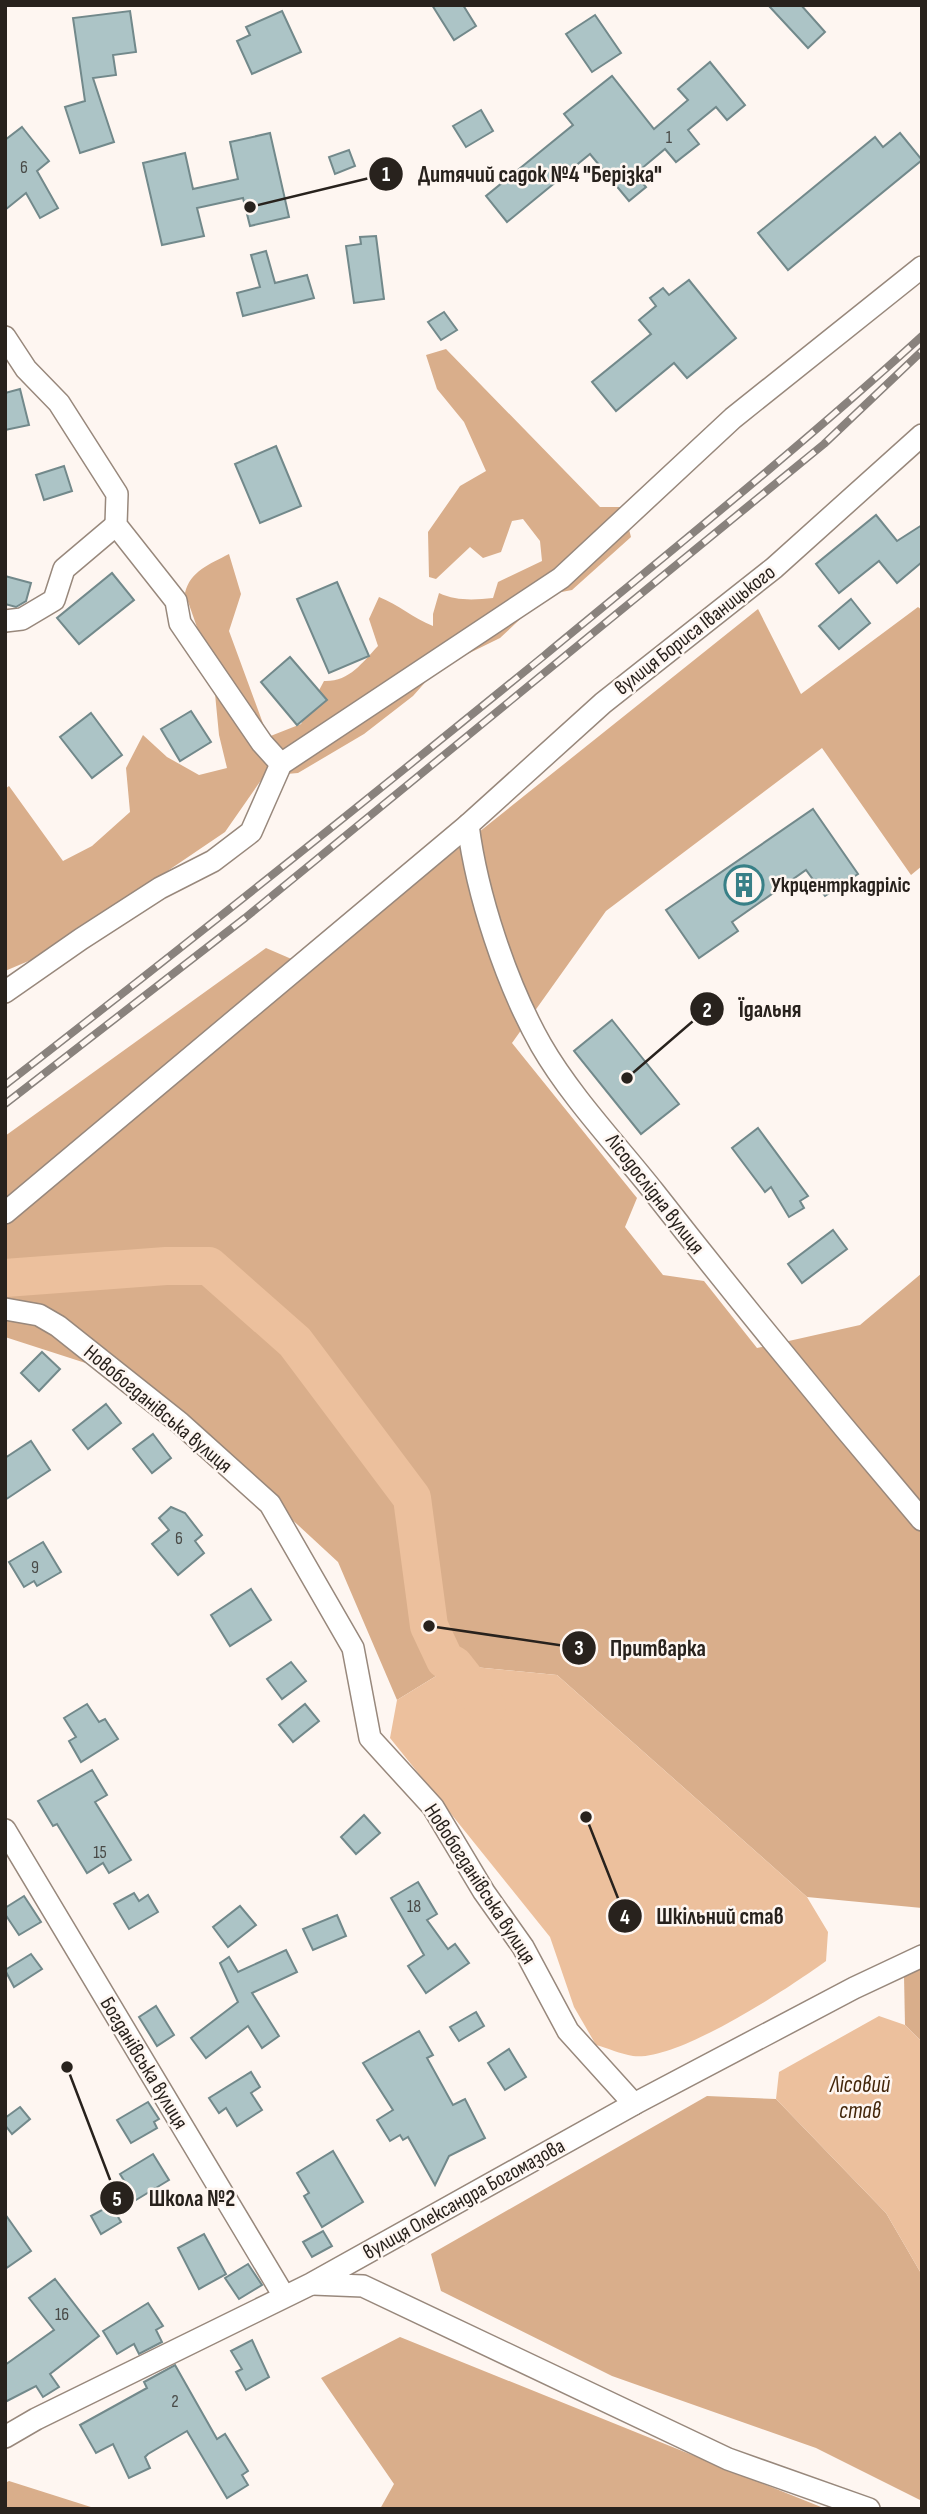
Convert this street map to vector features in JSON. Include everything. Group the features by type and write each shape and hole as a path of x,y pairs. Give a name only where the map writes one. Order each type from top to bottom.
{"street":[{"path":"5,992 160,888 213,861 251,832 281,764 561,578 733,418 922,267"},
{"path":"5,337 26,369 59,403 117,494 116,525 176,601 180,623 262,743 281,764"},
{"name":"вулиця Бориса Іваницького","path":"5,1213 468,825 603,703 774,568 922,435"},
{"path":"5,621 22,619 54,600 64,569 116,525"},
{"name":"Лісодослідна вулиця","path":"468,825 484,898 508,971 522,1006 553,1065 744,1306 922,1520"},
{"name":"Новобогданівська вулиця","path":"5,1309 39,1315 58,1326 180,1423 270,1504 353,1648 370,1738 433,1807 484,1892 523,1947 568,2031 634,2104"},
{"name":"Богданівська вулиця","path":"5,1830 284,2296"},
{"name":"вулиця Олександра Богомазова","path":"5,2437 36,2419 311,2284 634,2104 854,1988 922,1956"},
{"path":"311,2284 363,2286 728,2459 869,2509"}],"shaded area":[{"path":"446,349 600,507 623,507 631,537 572,590 546,595 500,638 437,669 413,696 364,734 298,773 264,776 225,832 45,954 5,971 5,789 9,786 63,861 92,846 130,812 126,768 143,735 167,757 199,775 227,768 219,735 213,673 185,593 191,579 202,569 229,554 241,594 229,631 268,737 301,724 324,681 348,675 378,646 369,619 379,597 433,626 433,614 439,593 465,599 493,598 498,582 542,561 540,541 523,519 512,521 501,552 483,558 470,547 436,579 429,577 428,532 460,486 486,471 464,422 437,389 426,355"},
{"path":"918,607 922,610 922,866 911,875 822,748 606,911 512,1043 637,1198 625,1227 663,1275 704,1281 757,1348 860,1325 922,1273 922,1908 807,1897 557,1675 454,1665 397,1700 338,1562 116,1357 101,1368 5,1337 5,1136 266,948 310,967 758,609 801,694"},
{"path":"922,1968 922,2042 905,2025 904,1976"},
{"path":"707,2096 776,2099 886,2213 922,2275 922,2501 816,2448 612,2376 441,2291 431,2254"},
{"path":"400,2337 826,2509 380,2509 394,2484 321,2378"},
{"path":"9,2481 95,2509 5,2509 5,2483"}],"water":[{"path":"454,1665 557,1675 807,1897 828,1932 826,1961 760,2005 704,2036 677,2047 652,2055 633,2056 596,2045 574,2007 550,1937 390,1738 397,1700"},
{"name":"Лісовий став","path":"879,2016 905,2025 922,2042 922,2275 886,2213 776,2099 779,2072"}],"building":[{"path":"432,5 463,5 476,26 454,40"},
{"path":"768,5 801,5 825,32 808,48"},
{"path":"130,11 136,52 113,55 116,75 93,78 114,142 80,153 65,107 85,101 73,18"},
{"path":"282,11 301,52 252,74 237,41 250,35 246,27"},
{"path":"595,15 621,53 592,72 566,34"},
{"path":"710,62 745,105 727,120 716,107 688,130 699,144 676,162 665,149 635,174 646,187 629,201 590,154 507,222 486,196 573,125 564,114 612,76 654,129 688,100 678,89"},
{"path":"481,110 493,131 466,147 453,126"},
{"path":"22,127 49,161 37,171 58,208 40,218 26,193 5,210 5,140"},
{"path":"270,133 289,217 250,226 243,198 197,208 204,236 162,245 143,163 185,153 193,189 238,179 230,142"},
{"path":"900,133 922,160 788,270 758,233 875,137 883,147"},
{"path":"349,150 355,166 335,174 329,157"},
{"path":"376,236 384,299 354,303 346,246 361,244 360,237"},
{"path":"266,251 275,283 307,275 314,298 243,316 237,293 260,287 251,255"},
{"path":"689,280 736,338 687,378 674,363 616,411 592,382 651,334 639,320 656,306 650,298 663,288 669,295"},
{"path":"444,312 457,330 441,340 428,322"},
{"path":"20,389 29,425 5,430 5,393"},
{"path":"276,446 301,506 260,523 235,464"},
{"path":"64,466 72,491 44,500 36,475"},
{"path":"876,515 897,541 922,525 922,562 897,583 879,561 839,593 816,564"},
{"path":"112,573 134,600 79,644 57,618"},
{"path":"5,576 31,583 26,601 16,607 5,604"},
{"path":"337,582 369,656 329,673 297,599"},
{"path":"851,599 870,623 839,649 819,626"},
{"path":"290,657 327,700 297,725 261,682"},
{"path":"191,711 211,742 180,761 161,729"},
{"path":"91,713 122,755 92,778 60,737"},
{"name":"Укрцентркадріліс","path":"813,809 858,874 825,896 806,870 732,922 738,931 699,958 666,910"},
{"path":"612,1020 679,1104 641,1134 574,1051"},
{"path":"758,1128 808,1196 800,1201 804,1208 789,1217 771,1187 765,1192 732,1148"},
{"path":"833,1230 847,1249 802,1283 788,1264"},
{"path":"42,1352 60,1369 39,1391 21,1373"},
{"path":"106,1404 121,1423 88,1449 73,1430"},
{"path":"153,1434 171,1458 152,1473 133,1449"},
{"path":"31,1441 50,1470 5,1500 5,1458"},
{"path":"171,1507 185,1513 202,1535 195,1541 204,1553 178,1575 152,1544 169,1530 159,1518"},
{"path":"43,1542 61,1572 37,1586 34,1581 24,1587 9,1562"},
{"path":"251,1589 271,1620 230,1646 211,1615"},
{"path":"291,1662 306,1681 282,1699 267,1679"},
{"path":"87,1704 99,1722 105,1719 118,1739 81,1762 69,1741 76,1737 64,1718"},
{"path":"305,1704 319,1721 293,1742 279,1725"},
{"path":"92,1770 107,1795 95,1802 131,1860 109,1873 103,1863 87,1873 57,1824 53,1826 38,1801"},
{"path":"364,1815 380,1833 356,1854 341,1837"},
{"path":"418,1882 437,1914 427,1920 448,1949 455,1944 469,1963 426,1993 408,1966 424,1955 391,1898"},
{"path":"134,1893 139,1901 148,1895 158,1912 129,1929 114,1904"},
{"path":"24,1896 41,1922 19,1935 5,1914 5,1908"},
{"path":"240,1906 256,1925 228,1947 213,1927"},
{"path":"337,1915 346,1936 313,1950 303,1929"},
{"path":"286,1950 297,1972 252,1993 279,2036 262,2048 248,2026 206,2058 191,2038 238,2002 220,1963 229,1957 238,1972"},
{"path":"31,1954 42,1969 14,1987 5,1970"},
{"path":"156,2006 174,2035 157,2046 139,2017"},
{"path":"476,2012 484,2026 459,2041 450,2027"},
{"path":"419,2031 433,2055 427,2058 453,2105 465,2099 485,2138 449,2156 435,2185 408,2137 403,2140 400,2135 390,2141 377,2120 393,2110 363,2063"},
{"path":"509,2049 526,2077 505,2090 488,2063"},
{"path":"251,2072 260,2087 251,2093 262,2110 237,2126 226,2108 219,2113 209,2098"},
{"path":"148,2102 159,2119 154,2122 157,2128 131,2143 117,2120"},
{"path":"20,2107 30,2119 12,2134 5,2125 5,2118"},
{"path":"333,2151 363,2202 322,2227 304,2196 309,2193 297,2173"},
{"path":"153,2154 169,2180 136,2200 120,2174"},
{"path":"111,2205 121,2222 101,2234 91,2216"},
{"path":"5,2214 31,2251 5,2269"},
{"path":"323,2231 332,2246 312,2257 303,2242"},
{"path":"204,2234 226,2274 199,2289 178,2248"},
{"path":"248,2264 262,2285 239,2299 225,2278"},
{"path":"55,2279 99,2336 50,2374 59,2387 43,2397 36,2386 5,2402 5,2365 54,2330 29,2298"},
{"path":"148,2303 163,2326 156,2330 162,2342 139,2354 134,2344 117,2354 103,2331"},
{"path":"252,2340 269,2377 246,2390 236,2372 242,2369 231,2351"},
{"path":"175,2365 217,2439 225,2434 248,2471 242,2475 248,2485 227,2498 187,2431 148,2454 145,2457 150,2468 129,2478 113,2444 96,2453 80,2425 147,2388 144,2382"}],"waterway":[{"path":"5,1278 166,1266 209,1266 295,1342 412,1498 429,1626 445,1660 454,1665 487,1707"}],"railway":[{"path":"5,1085 276,872 545,655 783,458 922,336"},
{"path":"5,1104 245,918 824,444 922,351"}],"place":[{"name":"Дитячий садок №4 \"Берізка\"","path":"250,207"},
{"name":"Укрцентркадріліс","path":"744,885"},
{"name":"Їдальня","path":"627,1078"},
{"name":"Притварка","path":"429,1626"},
{"name":"Шкільний став","path":"586,1817"},
{"name":"Школа №2","path":"67,2067"}]}
